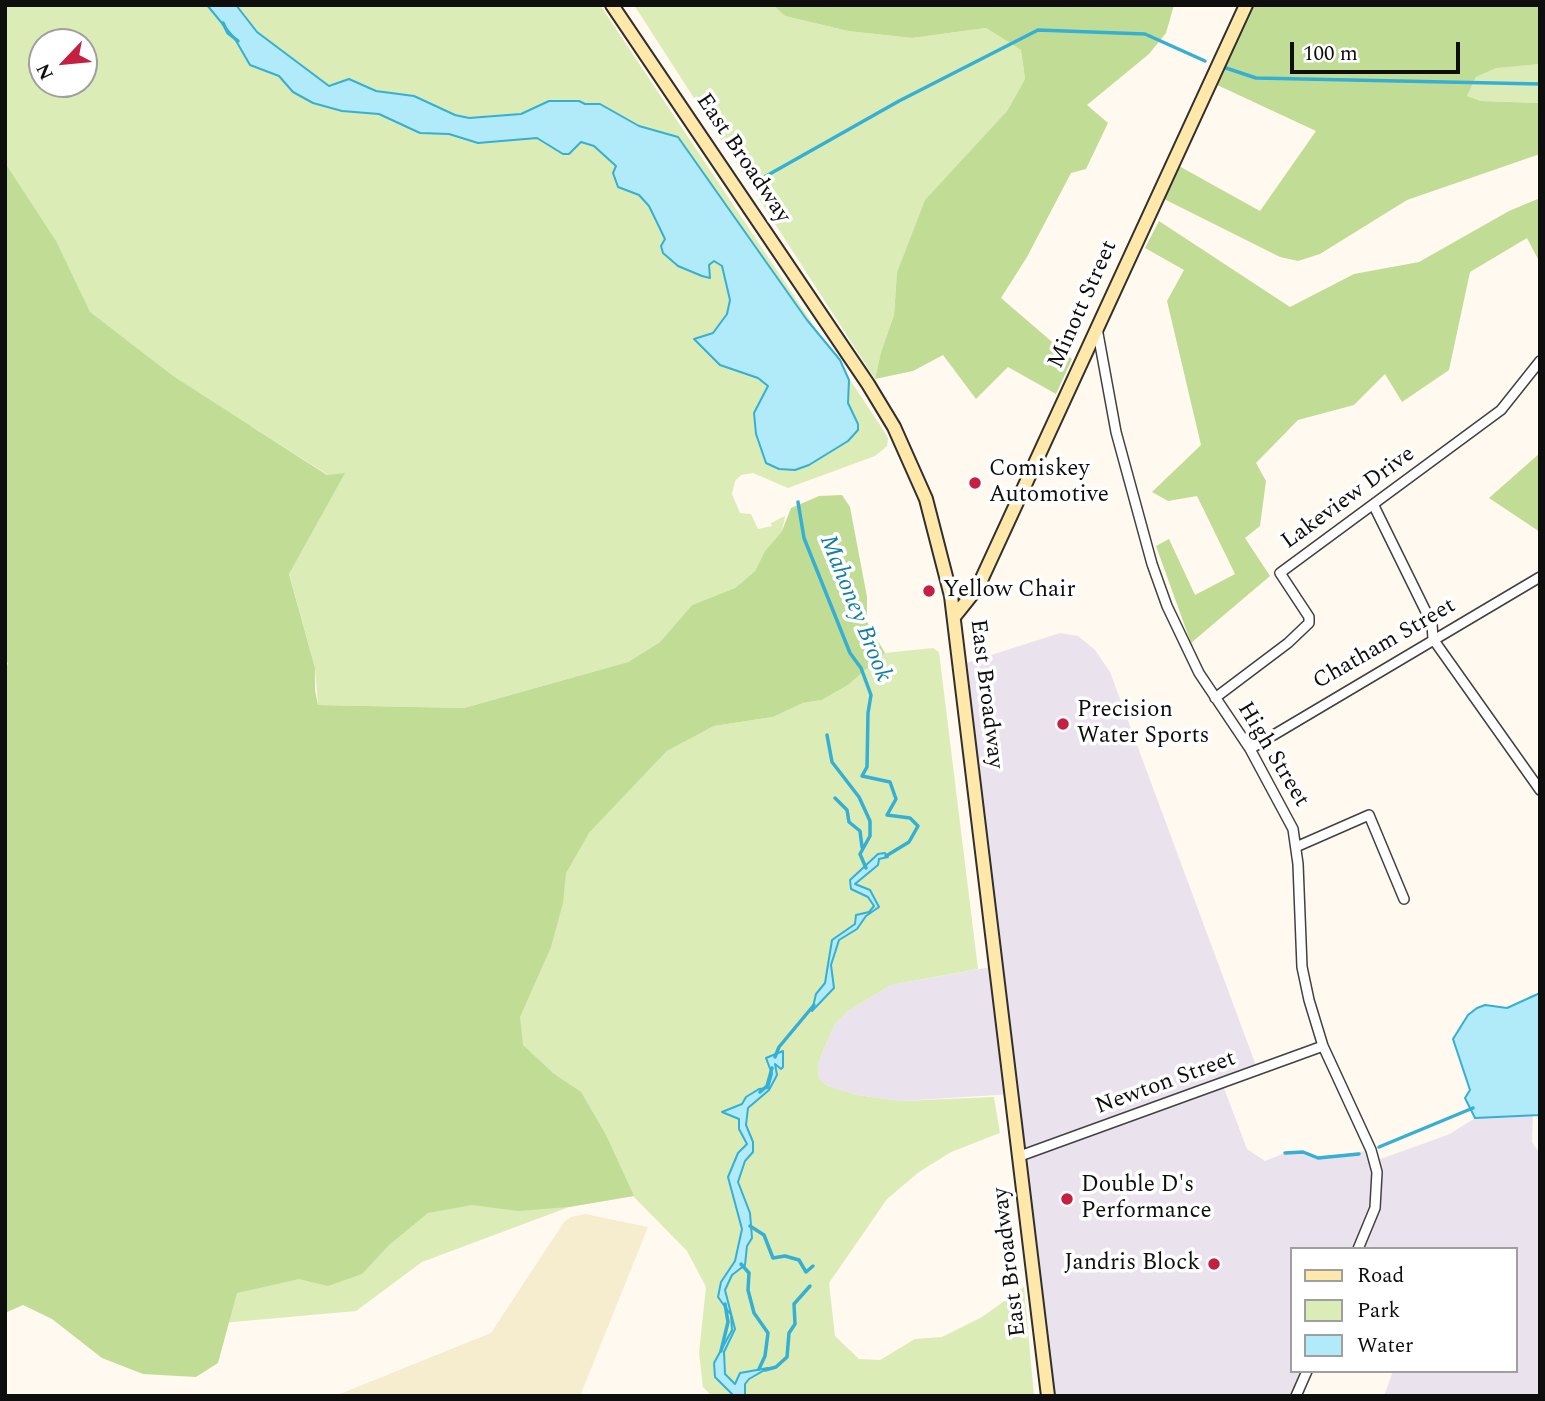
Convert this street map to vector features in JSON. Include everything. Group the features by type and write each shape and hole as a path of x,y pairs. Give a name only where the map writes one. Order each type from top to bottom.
{"main road":[{"name":"East Broadway","path":"612,5 894,427 926,499 941,547 954,617 1048,1396"},
{"name":"Minott Street","path":"954,617 978,587 1246,5"}],"street":[{"name":"High Street","path":"1097,327 1116,432 1152,564 1184,645 1215,698 1250,749 1283,805 1293,829 1302,968 1323,1046 1371,1150 1377,1172 1375,1208 1359,1247"},
{"name":"Lakeview Drive","path":"1215,698 1309,623 1309,617 1280,573 1501,410 1540,361"},
{"path":"1374,506 1432,624 1433,639 1540,790"},
{"name":"Chatham Street","path":"1250,749 1540,577"},
{"path":"1296,847 1369,815 1404,900"},
{"name":"Newton Street","path":"1020,1156 1323,1046"},
{"path":"1296,1396 1306,1373"}],"shaded area":[{"path":"1060,633 1078,636 1095,650 1110,672 1258,1071 1222,1083 1247,1149 1265,1161 1285,1153 1303,1152 1318,1158 1371,1150 1375,1161 1450,1134 1475,1118 1533,1114 1532,1142 1540,1154 1540,1396 1384,1396 1392,1373 1517,1373 1517,1247 1290,1247 1290,1373 1306,1373 1296,1396 1048,1396 1012,1094 901,1101 857,1095 828,1086 819,1079 818,1065 825,1046 835,1024 848,1011 891,985 996,966 960,665"},
{"path":"585,1214 648,1227 580,1396 335,1396 491,1333 564,1222 571,1217"}],"green space":[{"path":"5,5 600,5 888,438 887,446 875,456 788,488 753,473 741,475 735,481 732,494 740,513 751,514 758,529 772,526 771,523 785,516 782,531 765,551 755,571 735,588 692,605 660,642 628,662 464,708 318,705 315,668 289,573 344,474 328,475 251,426 5,393"},
{"path":"634,5 773,5 785,16 848,31 912,38 986,28 1021,50 1025,79 1007,111 925,201 897,272 894,315 875,379"},
{"path":"773,5 1174,5 1166,33 1149,54 1087,105 1108,123 1086,169 1071,173 1027,257 1001,298 1072,359 1056,394 1008,367 976,399 943,355 913,371 875,379 894,315 897,272 925,200 1007,111 1025,79 1021,50 986,28 912,38 848,31 785,16"},
{"path":"1251,5 1540,5 1540,64 1496,68 1476,77 1467,96 1481,101 1540,103 1540,154 1407,200 1320,254 1298,261 1280,257 1164,199 1179,166 1260,211 1316,131 1215,84"},
{"path":"1540,64 1540,103 1481,101 1467,96 1476,77 1496,67"},
{"path":"5,163 56,241 90,312 173,376 327,475 345,473 289,574 315,668 318,705 464,708 628,662 660,642 692,605 735,588 755,571 765,551 782,531 791,508 819,496 842,495 850,507 867,597 867,622 885,653 848,685 822,700 803,703 773,717 714,726 667,751 589,833 566,873 563,903 551,947 520,1017 523,1045 554,1074 581,1092 606,1135 634,1196 569,1207 518,1211 472,1205 428,1213 389,1245 362,1274 328,1286 299,1279 237,1293 218,1363 196,1377 143,1374 102,1358 52,1319 23,1305 5,1313 5,672 8,663 5,660"},
{"path":"1540,198 1540,263 1527,238 1470,272 1449,370 1402,402 1385,374 1354,405 1298,420 1256,463 1266,481 1260,526 1245,538 1270,576 1191,643 1156,546 1169,539 1195,595 1235,574 1197,496 1168,501 1152,492 1201,445 1167,301 1184,270 1145,248 1159,221 1290,307 1354,274 1419,262 1509,211"},
{"path":"1540,453 1540,532 1489,498"},
{"path":"933,648 939,652 978,969 891,985 848,1011 835,1024 825,1046 818,1065 819,1079 828,1086 857,1095 901,1101 994,1097 1000,1133 951,1152 919,1172 887,1199 829,1283 835,1336 859,1359 880,1360 915,1339 942,1337 982,1317 1024,1287 1034,1396 712,1396 703,1387 699,1353 706,1287 687,1251 633,1196 569,1207 422,1262 356,1311 199,1325 506,929 589,833 667,751 714,726 773,717 803,703 822,700 848,685 885,653"}],"water":[{"path":"207,5 236,5 257,32 329,86 349,79 376,91 414,96 455,115 469,118 521,114 549,101 600,104 639,126 678,137 807,320 840,360 849,380 848,403 858,430 848,441 809,465 795,470 779,469 766,463 756,434 754,413 768,386 758,378 720,365 694,339 713,333 727,314 730,300 722,266 714,261 709,265 710,278 678,266 663,253 661,246 665,239 649,206 639,195 618,187 613,173 616,166 594,146 581,142 569,154 563,154 537,138 478,143 449,134 420,133 379,114 342,111 313,103 293,92 279,76 250,65 235,39"},
{"path":"885,853 888,857 879,859 878,865 855,884 870,890 879,907 866,916 857,929 839,940 831,965 834,988 812,1011 816,994 825,983 832,940 855,924 856,915 869,912 874,906 868,897 851,889 850,880 878,854"},
{"path":"1540,993 1540,1115 1475,1118 1465,1098 1470,1090 1453,1039 1468,1015 1477,1008 1485,1005 1507,1008"},
{"path":"783,1051 783,1067 781,1069 775,1064 777,1075 769,1090 748,1108 746,1125 753,1142 753,1152 745,1161 738,1182 750,1213 752,1238 747,1246 745,1265 732,1275 725,1290 735,1329 724,1352 725,1374 735,1384 740,1373 768,1368 749,1379 745,1384 745,1396 734,1396 715,1377 714,1363 732,1330 731,1315 718,1297 721,1282 735,1261 742,1229 728,1177 738,1153 747,1144 739,1129 739,1119 722,1112 742,1104 746,1097 759,1089 768,1088 772,1074 766,1058"}],"waterway":[{"name":"Mahoney Brook","path":"223,23 228,33 238,41"},
{"path":"752,184 899,101 1038,30 1145,34 1205,61"},
{"path":"1226,68 1256,78 1540,84"},
{"name":"Mahoney Brook","path":"798,502 804,538 850,653 861,668 871,695 867,767 862,776 890,782 896,799 887,815 910,818 918,826 909,842 886,856"},
{"path":"827,735 832,762 859,797 870,821 870,836 860,854 866,868"},
{"path":"835,798 847,810 849,822 860,831 862,847"},
{"name":"Mahoney Brook","path":"775,1057 779,1047 814,1005"},
{"name":"Mahoney Brook","path":"760,1092 767,1086 772,1068"},
{"path":"1379,1147 1473,1108"},
{"path":"1285,1153 1303,1152 1318,1158 1359,1154"},
{"path":"750,1226 764,1235 773,1258 785,1256 799,1260 806,1272 813,1266"},
{"path":"741,1264 749,1273 748,1290 754,1313 768,1333 765,1356 759,1369"},
{"path":"765,1370 776,1367 787,1357 789,1333 795,1324 794,1304 810,1286"},
{"name":"Mahoney Brook","path":"721,1351 728,1322 725,1304"}],"place":[{"name":"Comiskey Automotive","path":"975,483"},
{"name":"Yellow Chair","path":"929,591"},
{"name":"Precision Water Sports","path":"1063,724"},
{"name":"Double D's Performance","path":"1067,1199"},
{"name":"Jandris Block","path":"1214,1264"}]}
